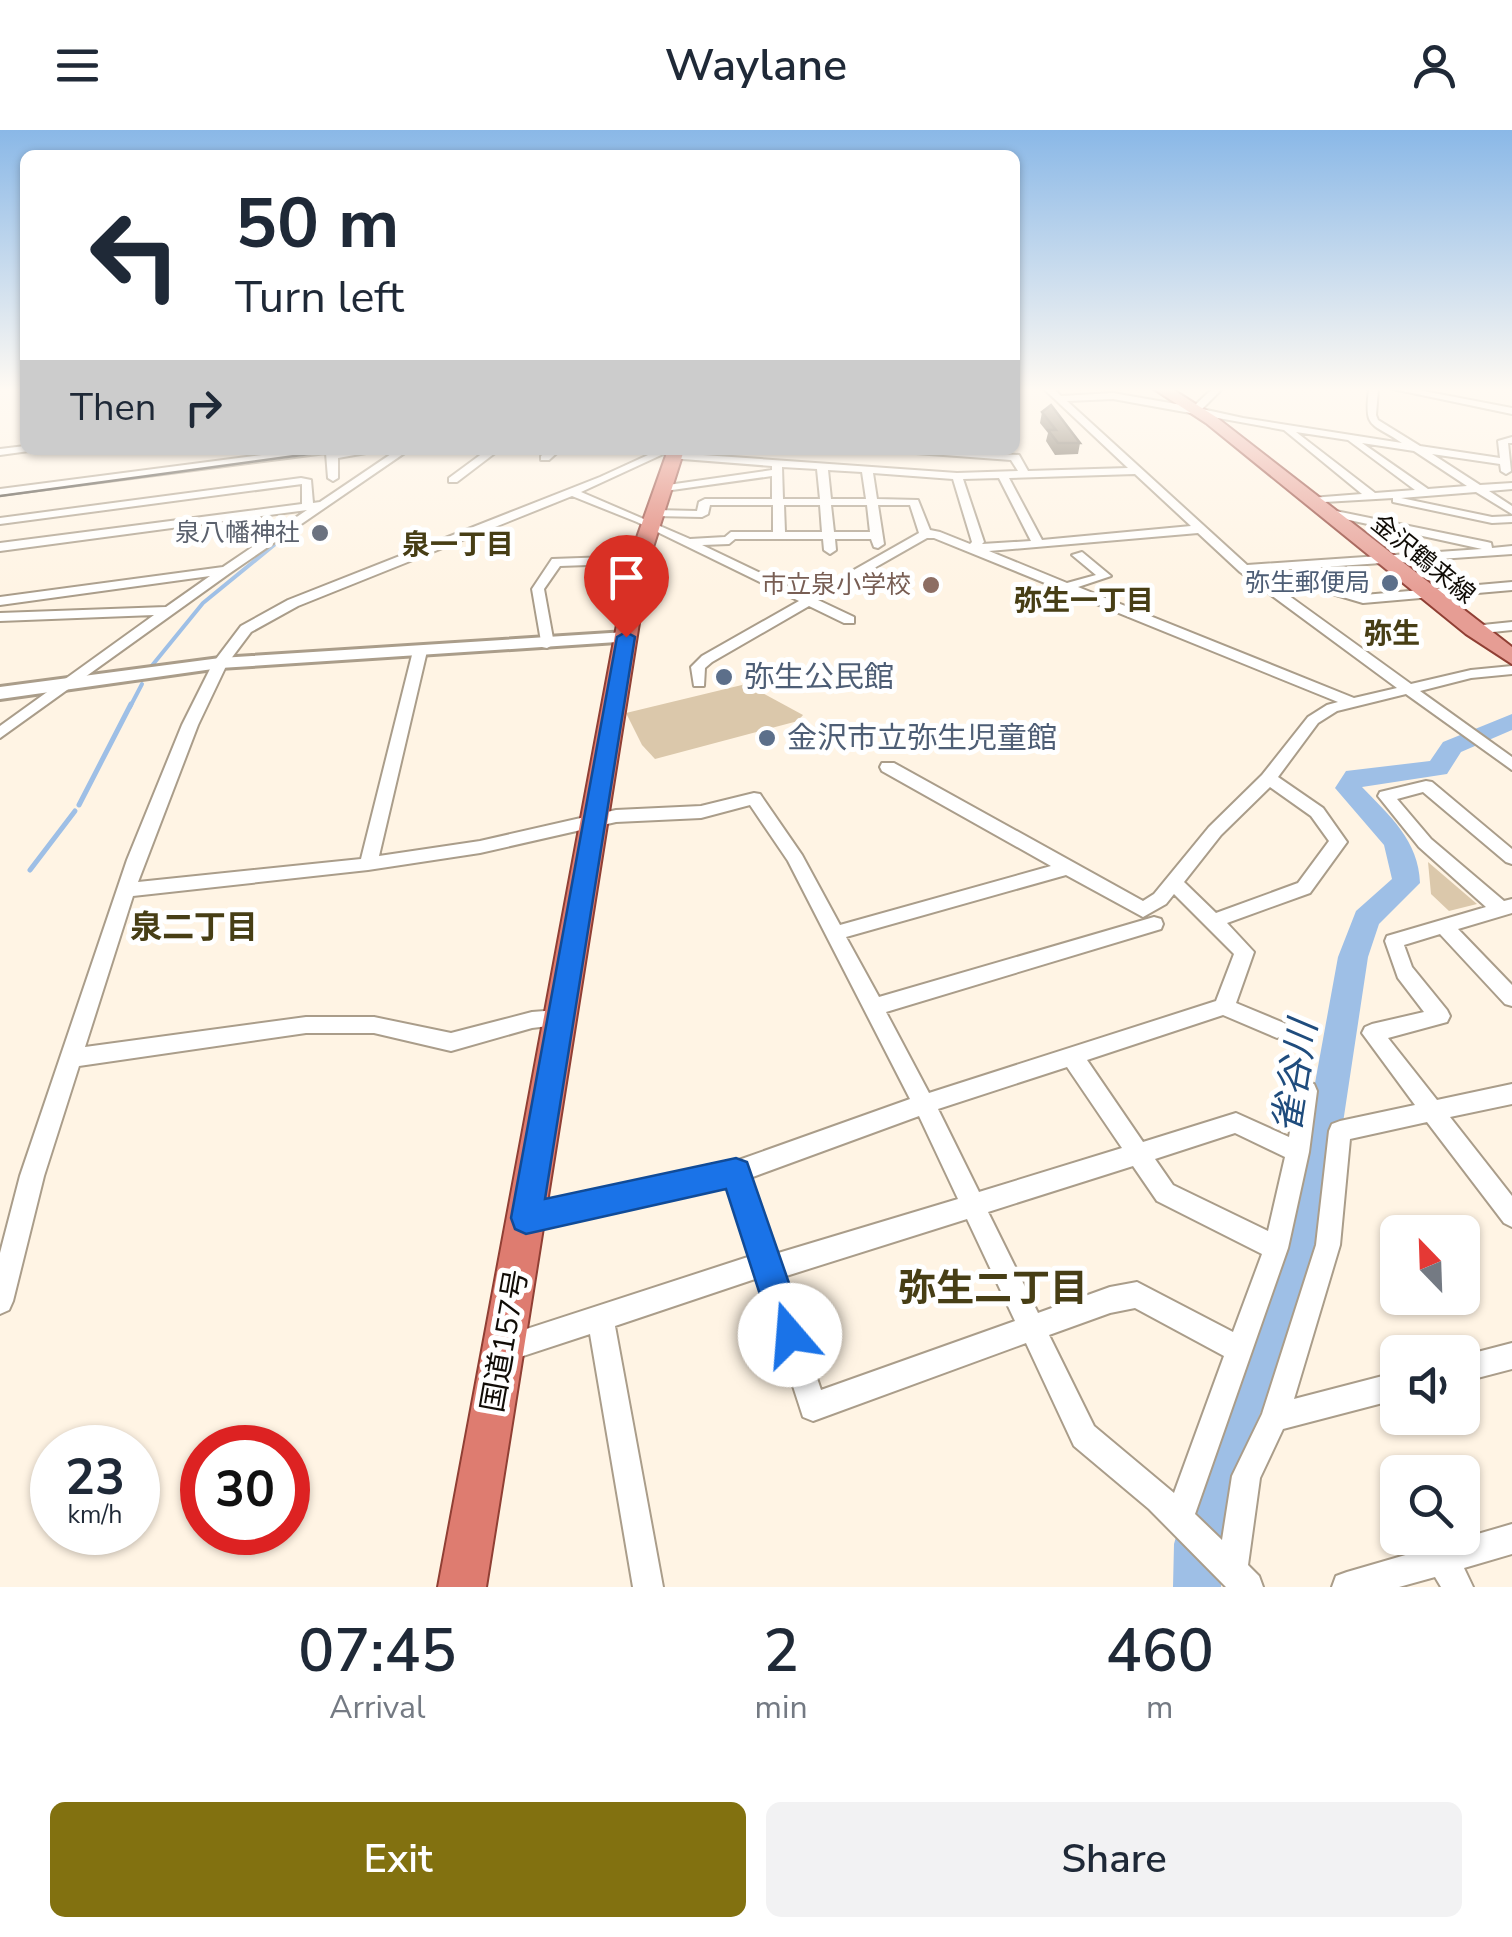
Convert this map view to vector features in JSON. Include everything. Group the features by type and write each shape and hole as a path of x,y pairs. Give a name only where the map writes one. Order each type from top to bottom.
{"highway":[{"name":"国道157号","path":"462,1587 639,560 662,516 671,457"}],"main road":[{"name":"金沢鶴来線","path":"1255,457 1472,630 1512,657"}],"street":[{"path":"0,492 288,457"},
{"path":"330,457 333,478"},
{"path":"0,733 314,506 393,457"},
{"path":"453,480 484,457"},
{"path":"0,1301 32,1176 159,798 220,663 246,629 277,611 660,457"},
{"path":"706,457 781,468 961,475 1138,471"},
{"path":"779,536 781,468 790,457"},
{"path":"820,457 830,550"},
{"path":"961,457 961,475 978,542 972,549"},
{"path":"1016,457 1025,474"},
{"path":"1123,457 1244,569 1512,765"},
{"path":"1322,457 1374,496 1492,520 1512,519"},
{"path":"1376,457 1425,492"},
{"path":"1430,457 1512,511"},
{"path":"1318,507 1374,496 1512,483 1507,476 1509,462 1476,457"},
{"path":"662,516 706,482 781,468"},
{"path":"867,470 878,546 901,547"},
{"path":"1002,474 1039,544"},
{"path":"662,516 696,544 729,540 733,478"},
{"path":"0,520 300,481 307,482 314,506"},
{"path":"662,516 702,514 706,482"},
{"path":"572,492 662,516 808,601 849,620"},
{"path":"705,502 914,502 925,534"},
{"path":"0,547 314,506"},
{"path":"1318,507 1510,551"},
{"path":"972,549 1129,532 1200,529"},
{"path":"700,683 698,667 707,658 925,534 936,534 1350,702"},
{"path":"731,536 876,536"},
{"path":"1244,569 1510,551"},
{"path":"1068,586 1105,576 1078,554"},
{"path":"547,644 538,589 556,562 639,560"},
{"path":"0,601 226,570"},
{"path":"1266,570 1363,598 1512,586"},
{"path":"0,617 170,611"},
{"path":"1472,630 1512,626"},
{"path":"0,693 220,663 626,637"},
{"path":"368,864 420,651"},
{"path":"888,767 1143,910 1160,899 1215,831 1268,778 1313,720 1350,702 1471,674 1512,670"},
{"path":"1213,921 1304,888 1338,842 1327,820 1308,801 1268,778"},
{"path":"1507,907 1425,843 1386,796 1426,786 1512,858"},
{"path":"128,890 368,864 480,847 616,816 700,812 754,798 796,858 874,1007 1084,1436 1240,1578"},
{"path":"835,933 1068,868"},
{"path":"1173,882 1244,952 1224,1006"},
{"path":"1507,907 1394,942 1396,958 1408,980 1440,1016 1372,1033 1512,1214"},
{"path":"874,1007 1154,924"},
{"path":"1444,926 1510,995"},
{"path":"526,1218 736,1172 924,1104 1224,1006 1277,1029"},
{"path":"72,1058 306,1026 374,1026 452,1042 532,1020 558,1018"},
{"path":"1072,1056 1165,1193 1276,1248"},
{"path":"1191,1530 1238,1349 1276,1248 1298,1152 1306,1091"},
{"path":"1240,1578 1246,1476 1274,1418 1328,1246 1340,1132 1512,1094"},
{"path":"504,1349 767,1263 776,1268 1236,1123 1298,1152"},
{"path":"736,1172 812,1407 1110,1300 1137,1295 1238,1349"},
{"path":"600,1316 648,1587"},
{"path":"1480,1364 1512,1356"},
{"path":"1274,1418 1380,1391"},
{"path":"1347,1587 1512,1539"},
{"path":"1442,1560 1458,1587"}],"shaded area":[{"path":"746,684 803,715 798,721 655,759 642,745 626,713"},
{"path":"1428,862 1477,904 1449,911 1431,894"}],"waterway":[{"path":"294,529 400,457"},
{"path":"150,668 203,603 294,529"},
{"path":"130,707 142,684"},
{"path":"79,805 131,704"},
{"name":"雀谷川","path":"1197,1587 1197,1544 1227,1437 1251,1387 1311,1209 1353,957 1366,919 1406,883 1406,869 1396,843 1348,788 1355,777 1438,768 1452,747 1512,721"},
{"path":"30,870 75,811"}],"railway":[{"path":"0,496 287,457"}],"place":[{"name":"泉八幡神社","path":"320,533"},
{"name":"弥生郵便局","path":"1390,583"},
{"name":"市立泉小学校","path":"931,585"},
{"name":"弥生公民館","path":"724,677"},
{"name":"金沢市立弥生児童館","path":"767,738"}],"district":[{"name":"泉一丁目","path":"458,545"},
{"name":"弥生一丁目","path":"1084,601"},
{"name":"弥生","path":"1392,634"},
{"name":"泉二丁目","path":"194,927"},
{"name":"弥生二丁目","path":"993,1288"}],"route":[{"path":"626,637 526,1218 736,1172 790,1335"}]}
